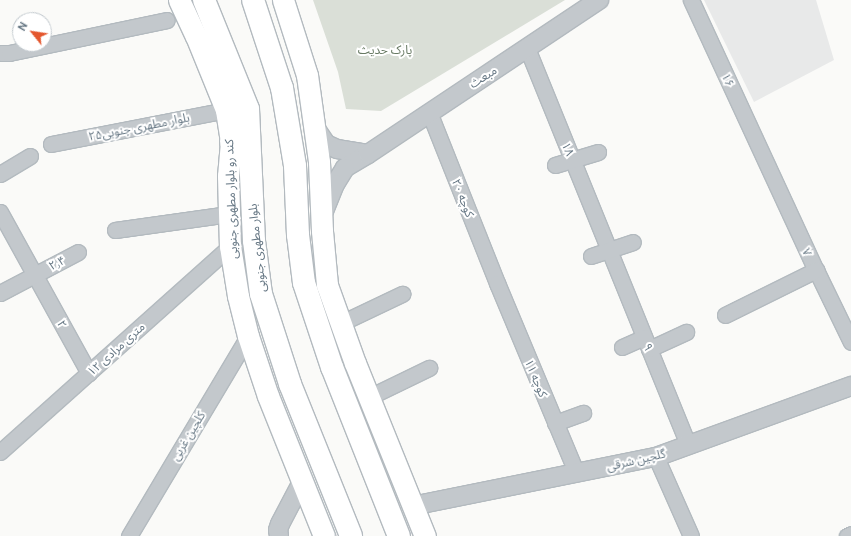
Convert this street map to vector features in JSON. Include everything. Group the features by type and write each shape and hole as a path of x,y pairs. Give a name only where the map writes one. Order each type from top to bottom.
{"main road":[{"name":"کند رو بلوار مطهری جنوبی","path":"179,0 196,36 226,110 231,142 228,176 230,246 238,296 248,336 268,396 324,536"},
{"name":"بلوار مطهری جنوبی","path":"204,0 248,109 254,241 261,294 290,384 351,536"},
{"path":"253,0 282,88 295,166 298,235 304,283 332,367 399,536"},
{"path":"283,0 307,75 319,162 321,218 327,285 369,397 425,536"},
{"path":"231,142 248,109"}],"street":[{"name":"مبعث","path":"321,218 335,184 345,168 599,0"},
{"name":"۱۶","path":"691,0 765,161"},
{"path":"0,53 9,53 167,20"},
{"name":"۱۸","path":"527,48 608,250"},
{"name":"بلوار مطهری جنوبی۲۵","path":"52,144 226,110"},
{"name":"کوچه ۲۰","path":"429,112 497,283"},
{"path":"314,126 326,144 337,149 368,154"},
{"path":"555,165 598,152"},
{"path":"0,174 30,156"},
{"name":"۷","path":"765,161 851,342"},
{"name":"۲","path":"0,212 36,274 89,373"},
{"path":"114,230 229,214"},
{"path":"591,256 634,242"},
{"name":"۱۲ متری مرادی","path":"0,452 230,246"},
{"name":"۹","path":"608,250 688,445"},
{"name":"۲٫۴","path":"0,293 78,252"},
{"path":"725,315 816,270"},
{"name":"کوچه ۱۱","path":"497,283 576,472"},
{"path":"341,323 402,294"},
{"path":"622,347 647,343 686,332"},
{"name":"کلچین غربی","path":"129,536 248,336"},
{"path":"369,397 429,368"},
{"name":"گلچین شرقی","path":"412,506 656,457 851,386"},
{"path":"555,423 583,413"},
{"path":"656,457 691,536"},
{"path":"276,535 280,524 302,482"},
{"path":"847,536 851,534"}],"shaded area":[{"path":"704,0 816,0 834,60 754,102"}],"green space":[{"name":"پارک حدیث","path":"313,0 565,0 381,111 346,109 338,72"}]}
